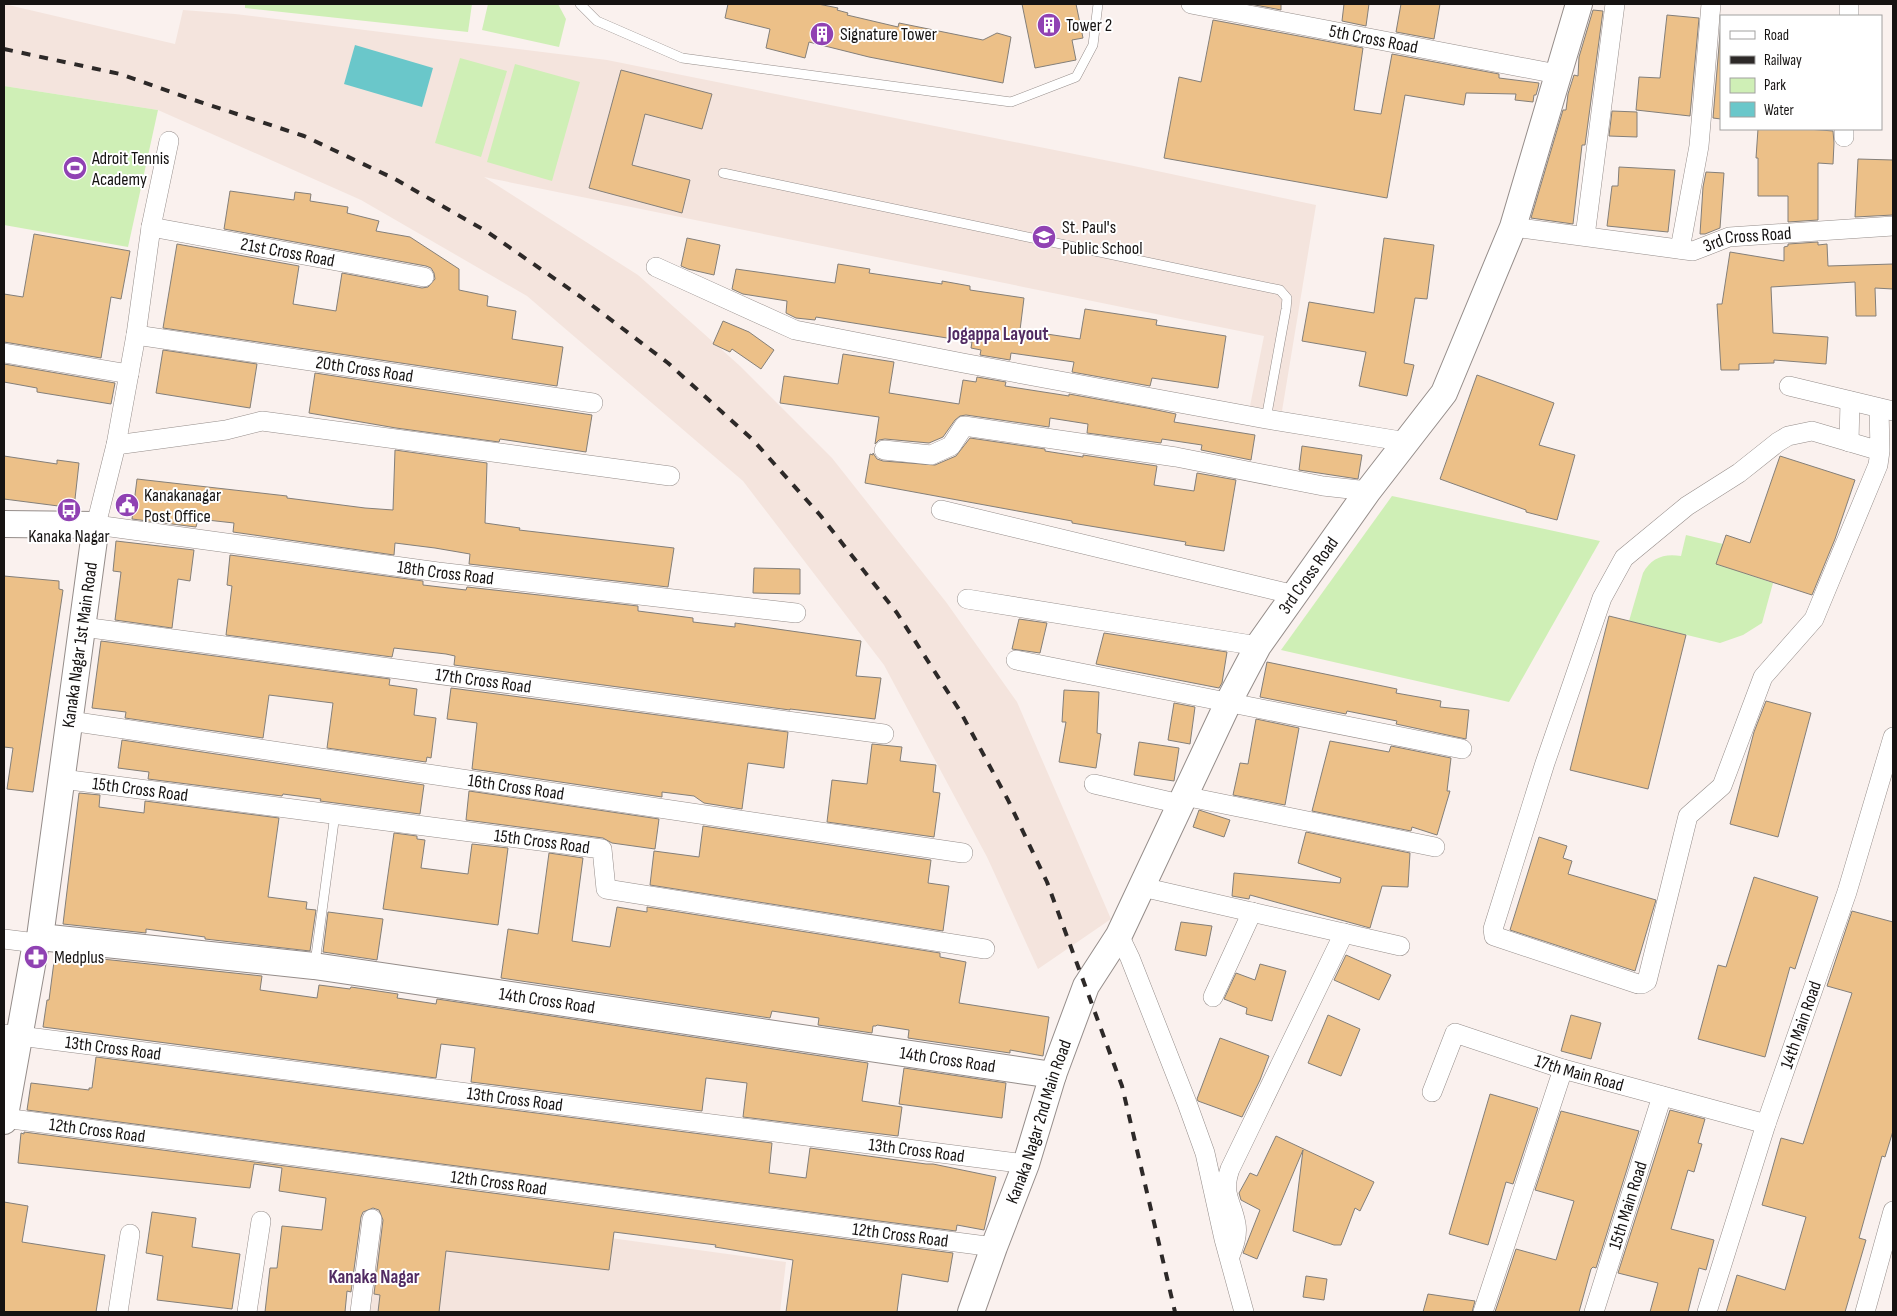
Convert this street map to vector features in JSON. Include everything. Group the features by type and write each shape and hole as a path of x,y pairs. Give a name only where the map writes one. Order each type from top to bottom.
{"street":[{"name":"5th Cross Road","path":"1191,4 1558,74"},
{"name":"3rd Cross Road","path":"1119,935 1229,701 1258,646 1368,491 1444,393 1513,227 1579,4"},
{"path":"1585,236 1615,4"},
{"path":"1680,249 1699,146 1711,4"},
{"name":"Kanaka Nagar 1st Main Road","path":"4,1119 11,1035 38,940 70,722 96,525 116,444 136,335 151,227 169,141"},
{"name":"3rd Cross Road","path":"1513,227 1694,250 1729,237 1893,226"},
{"name":"21st Cross Road","path":"151,227 424,277"},
{"path":"656,267 795,330 1266,419 1407,442"},
{"name":"20th Cross Road","path":"136,335 593,403"},
{"path":"4,353 129,374"},
{"path":"1789,386 1886,410 1878,465 1814,619 1763,677 1722,786 1688,816 1646,981 1638,984 1494,936 1493,929 1542,772 1602,598 1624,558 1687,506 1739,473 1788,436 1812,431 1880,450"},
{"path":"1849,442 1850,401"},
{"path":"116,444 226,430 262,421 670,476"},
{"path":"884,450 931,455 951,446 964,426 1176,457 1323,486 1368,491"},
{"path":"941,510 1295,594"},
{"path":"4,524 96,525"},
{"name":"18th Cross Road","path":"96,525 438,572 796,613"},
{"path":"967,600 1258,646"},
{"name":"17th Cross Road","path":"82,627 884,734"},
{"path":"1016,660 1462,749"},
{"name":"16th Cross Road","path":"70,722 963,853"},
{"name":"14th Main Road","path":"1706,1312 1766,1124 1847,892 1886,790 1893,737"},
{"name":"15th Cross Road","path":"62,779 602,849 606,889 985,949"},
{"path":"1094,784 1436,847"},
{"path":"1142,887 1400,946"},
{"path":"1213,997 1252,912"},
{"path":"1230,1256 1236,1234 1236,1225 1226,1194 1230,1169 1344,933"},
{"path":"1119,935 1130,958 1205,1154 1224,1239 1244,1312"},
{"name":"Kanaka Nagar 2nd Main Road","path":"971,1312 1026,1164 1053,1075 1086,986 1119,935"},
{"path":"4,939 38,940"},
{"name":"14th Cross Road","path":"38,940 314,966 1053,1075"},
{"name":"17th Main Road","path":"1432,1092 1455,1033 1563,1069 1766,1124"},
{"name":"13th Cross Road","path":"11,1035 1026,1164"},
{"path":"1483,1312 1563,1069"},
{"name":"15th Main Road","path":"1594,1312 1662,1096"},
{"name":"12th Cross Road","path":"4,1119 994,1247"},
{"path":"1865,1312 1893,1211"},
{"path":"360,1312 372,1219"},
{"path":"247,1312 261,1221"},
{"path":"118,1312 130,1234"}],"lane":[{"path":"580,4 597,21 682,58 1011,102 1076,77 1093,45 1098,4"},
{"path":"723,173 1280,290 1287,298 1266,419"},
{"path":"314,966 335,814"}],"shaded area":[{"path":"4,4 175,44 183,10 235,14 607,60 1129,165 1316,205 1282,411 1250,406 1264,336 484,177 638,275 740,366 832,458 946,602 1017,702 1111,919 1038,969 987,857 884,665 743,481 527,296 361,200 158,110 4,86"},
{"path":"383,1207 786,1262 780,1312 369,1312"}],"green space":[{"path":"245,4 472,4 468,32 245,8"},
{"path":"488,4 558,4 566,19 559,47 482,30"},
{"path":"460,58 507,71 481,157 435,143"},
{"path":"515,64 580,82 552,181 487,162"},
{"name":"Adroit Tennis Academy","path":"4,86 158,110 128,247 4,225"},
{"path":"1392,496 1600,541 1509,702 1281,650"},
{"path":"1686,535 1723,544 1717,564 1773,583 1762,623 1743,635 1720,643 1629,621 1646,568 1654,560 1664,556 1681,556"}],"water":[{"path":"355,45 433,68 422,107 344,84"}],"building":[{"path":"728,4 818,4 838,8 837,10 848,13 847,15 898,27 899,23 983,40 997,33 1011,37 1003,83 869,57 809,42 805,58 766,48 770,29 725,18"},
{"name":"Tower 2","path":"1022,4 1076,4 1083,38 1072,40 1076,60 1035,68"},
{"path":"1250,4 1281,4 1281,10"},
{"path":"1344,4 1369,4 1366,26 1342,21"},
{"path":"1401,4 1440,4 1434,39 1396,32"},
{"path":"1593,10 1603,11 1585,145 1582,145 1573,224 1531,218 1563,110 1566,110 1568,94 1574,75 1578,76 1579,57"},
{"path":"1667,15 1699,18 1690,116 1636,110 1639,77 1660,78"},
{"path":"1213,20 1363,48 1354,110 1381,114 1392,54 1499,74 1499,78 1539,83 1538,88 1533,102 1515,100 1516,94 1466,93 1464,105 1405,95 1387,198 1164,158 1179,77 1201,82"},
{"path":"1720,34 1720,119 1713,118"},
{"path":"621,70 712,94 702,129 645,114 632,165 690,180 682,213 589,188"},
{"path":"1612,111 1637,112 1637,137 1609,136"},
{"path":"1758,130 1833,131 1833,164 1818,163 1818,220 1788,222 1788,196 1758,196 1758,158 1756,158"},
{"path":"1858,159 1893,160 1893,215 1855,217"},
{"path":"1619,167 1675,170 1668,232 1607,226 1612,186 1618,186"},
{"path":"1706,172 1724,173 1720,228 1700,234 1703,187"},
{"path":"230,191 294,200 295,192 311,194 310,201 348,207 347,213 379,221 376,231 410,237 459,269 459,290 488,296 487,306 516,311 512,339 563,347 557,386 163,328 177,244 299,266 293,304 336,311 342,273 422,288 428,287 435,279 431,268 426,266 224,229"},
{"path":"34,234 130,251 121,299 111,297 101,358 4,342 4,294 23,297"},
{"path":"687,238 720,245 714,275 681,266"},
{"path":"1384,238 1434,245 1427,299 1415,298 1404,363 1414,365 1407,396 1359,386 1366,352 1302,341 1309,302 1374,313"},
{"path":"1818,242 1818,245 1827,244 1828,266 1893,264 1893,289 1875,288 1876,316 1856,316 1855,282 1771,287 1773,333 1828,337 1826,364 1774,360 1774,363 1739,364 1739,370 1721,370 1717,304 1722,304 1730,252 1784,261 1784,247 1788,246 1788,244"},
{"path":"838,264 870,269 869,273 942,284 942,281 970,286 970,290 1024,298 1020,330 1080,339 1085,309 1157,320 1156,325 1226,336 1218,388 1152,378 1150,386 1072,372 1074,362 1011,353 1010,360 980,355 981,350 971,348 972,342 816,317 815,320 796,318 786,313 787,301 743,294 732,289 736,269 835,283"},
{"path":"723,321 749,332 774,350 761,369 732,349 730,352 713,344"},
{"path":"163,350 257,364 250,408 156,393"},
{"path":"843,354 894,362 889,393 959,404 963,380 976,382 977,377 1006,382 1005,386 1069,396 1069,394 1147,408 1176,414 1174,422 1255,435 1251,460 1201,450 1202,445 1162,439 1161,443 1087,433 1088,424 1050,418 1049,427 966,415 960,416 955,420 943,437 929,443 885,439 879,440 875,444 879,417 780,403 784,376 838,384"},
{"path":"4,364 115,383 111,404 37,392 37,388 4,382"},
{"path":"315,373 592,415 586,452 500,439 499,442 396,428 309,413"},
{"path":"1477,375 1554,403 1539,445 1575,455 1557,520 1526,512 1526,510 1440,479"},
{"path":"970,438 1045,449 1045,451 1083,457 1083,455 1157,466 1154,485 1194,491 1197,473 1236,480 1224,551 1185,545 1186,542 1072,523 1072,521 865,483 870,454 873,455 873,453 877,459 883,461 935,465 956,456"},
{"path":"1302,446 1362,455 1358,479 1299,470"},
{"path":"395,450 487,463 485,523 520,528 519,530 674,548 668,587 469,564 470,554 435,548 395,543 394,555 233,532 234,523 198,519 196,527 132,519 137,479 393,510"},
{"path":"4,456 57,464 57,460 79,463 74,508 4,499"},
{"path":"1780,456 1855,480 1835,539 1812,595 1716,564 1726,535 1750,543"},
{"path":"116,541 194,550 190,581 178,579 172,628 115,620 121,572 113,571"},
{"path":"230,555 423,581 423,585 466,590 467,587 638,606 638,611 693,618 693,622 735,627 735,623 861,641 856,676 881,678 875,719 790,710 454,665 455,656 446,654 394,648 392,657 226,635 232,586 227,585"},
{"path":"754,568 800,569 800,594 753,593"},
{"path":"4,576 59,581 59,589 63,590 33,792 7,789 13,748 4,747"},
{"path":"1609,616 1686,635 1648,789 1570,770"},
{"path":"1019,619 1047,623 1040,653 1012,649"},
{"path":"1104,633 1227,652 1222,683 1219,688 1096,664"},
{"path":"101,641 390,679 389,685 417,689 414,715 436,718 431,758 427,757 426,762 327,748 333,703 269,695 263,738 125,718 126,712 92,708"},
{"path":"1267,662 1397,689 1396,693 1441,701 1440,707 1469,710 1466,739 1396,724 1397,721 1347,711 1346,714 1260,697"},
{"path":"451,688 788,732 784,768 748,763 742,809 704,803 694,796 662,792 662,797 472,769 477,723 447,719"},
{"path":"1064,690 1099,692 1097,733 1101,734 1096,768 1059,762 1066,722 1062,722"},
{"path":"1766,701 1811,713 1778,837 1730,824 1754,732"},
{"path":"1174,703 1195,707 1190,744 1168,740"},
{"path":"1256,719 1299,728 1285,805 1233,795 1240,763 1248,764"},
{"path":"122,740 424,785 420,814 320,801 321,799 283,794 282,796 148,779 149,772 118,768"},
{"path":"1330,741 1389,752 1391,746 1451,758 1447,791 1450,791 1437,835 1412,827 1411,831 1312,811"},
{"path":"1139,742 1179,748 1174,781 1134,775"},
{"path":"872,744 902,747 900,761 936,765 933,792 940,793 934,837 827,822 832,780 867,784"},
{"path":"469,791 659,819 655,849 612,843 603,838 466,820"},
{"path":"79,793 100,795 99,807 144,813 145,801 279,818 268,897 307,902 306,909 316,910 310,951 205,939 205,937 146,929 146,933 63,924"},
{"path":"1199,810 1230,820 1224,837 1193,827"},
{"path":"703,826 931,860 928,883 949,886 943,931 650,885 654,851 699,857"},
{"path":"1306,832 1410,853 1408,887 1382,886 1370,928 1250,895 1249,899 1232,896 1234,873 1340,883 1341,878 1298,863"},
{"path":"394,833 417,836 417,839 425,840 421,868 468,874 472,844 508,848 498,925 383,909"},
{"path":"1539,837 1567,846 1563,858 1572,861 1568,874 1656,900 1635,971 1510,930"},
{"path":"549,853 583,858 572,941 610,947 617,907 647,912 647,907 940,953 940,957 966,962 959,1003 1049,1017 1043,1056 1010,1050 1010,1053 908,1038 909,1030 877,1025 873,1026 872,1033 818,1025 819,1018 772,1011 770,1018 501,978 508,929 538,934"},
{"path":"1754,877 1818,897 1795,969 1790,967 1765,1057 1698,1039 1718,965 1726,967"},
{"path":"1852,911 1893,922 1893,1131 1885,1157 1882,1156 1859,1238 1866,1240 1845,1312 1726,1312 1737,1275 1785,1290 1806,1217 1762,1205 1781,1138 1803,1144 1852,993 1827,986"},
{"path":"328,912 383,919 377,960 323,952"},
{"path":"1181,922 1212,926 1206,956 1175,950"},
{"path":"55,954 262,976 260,990 317,998 319,985 350,989 351,987 398,994 397,998 436,1004 437,999 868,1063 862,1101 902,1107 898,1136 743,1117 747,1083 706,1078 702,1111 471,1082 475,1048 441,1044 436,1078 43,1027 47,1000 49,1000"},
{"path":"1346,955 1391,975 1379,1000 1334,980"},
{"path":"1260,964 1286,971 1272,1021 1246,1014 1247,1008 1224,999 1236,973 1255,980"},
{"path":"1328,1015 1360,1029 1341,1076 1308,1063"},
{"path":"1571,1015 1601,1023 1591,1059 1561,1051"},
{"path":"1220,1038 1269,1056 1242,1117 1197,1099"},
{"path":"96,1057 772,1143 769,1173 806,1178 810,1148 933,1164 996,1177 984,1230 957,1225 956,1231 27,1110 31,1083 89,1090 89,1088 92,1088"},
{"path":"904,1068 1006,1083 1002,1118 899,1104"},
{"path":"1490,1094 1538,1108 1513,1184 1506,1182 1488,1245 1449,1234"},
{"path":"1670,1110 1705,1119 1698,1143 1702,1144 1694,1172 1688,1170 1671,1229 1714,1240 1706,1270 1699,1268 1688,1312 1650,1312 1658,1283 1618,1273"},
{"path":"1561,1111 1639,1131 1596,1268 1593,1267 1591,1269 1579,1312 1495,1312 1516,1249 1556,1260 1574,1201 1535,1190"},
{"path":"24,1132 953,1253 948,1282 902,1274 897,1312 786,1312 793,1260 715,1247 716,1245 614,1232 609,1270 446,1251 439,1312 378,1312 380,1295 374,1294 383,1220 379,1210 373,1208 363,1212 361,1217 351,1292 347,1291 345,1312 265,1312 270,1268 277,1268 282,1226 322,1230 326,1198 279,1191 282,1168 254,1164 250,1188 18,1163 21,1133 24,1134"},
{"path":"1276,1136 1374,1182 1360,1211 1355,1208 1341,1245 1334,1245 1293,1231 1303,1150 1257,1259 1243,1253 1260,1210 1241,1200 1239,1193 1250,1173 1257,1176"},
{"path":"4,1202 28,1206 22,1242 105,1255 96,1312 4,1312"},
{"path":"152,1212 196,1218 192,1247 240,1254 232,1309 157,1300 163,1256 146,1253"},
{"path":"1306,1276 1327,1279 1324,1300 1303,1297"},
{"path":"1428,1294 1475,1301 1472,1312 1423,1312"}],"railway":[{"path":"4,49 120,74 304,136 395,179 486,231 581,297 668,363 753,440 820,515 897,613 960,711 1008,800 1047,882 1122,1086 1175,1312"}],"place":[{"name":"Tower 2","path":"1049,25"},
{"name":"Signature Tower","path":"822,34"},
{"name":"Adroit Tennis Academy","path":"75,168"},
{"name":"St. Paul's Public School","path":"1044,237"},
{"name":"Kanakanagar Post Office","path":"127,505"},
{"name":"Kanaka Nagar","path":"69,510"},
{"name":"Medplus","path":"36,957"}],"district":[{"name":"Jogappa Layout","path":"998,334"},
{"name":"Kanaka Nagar","path":"374,1277"}]}
